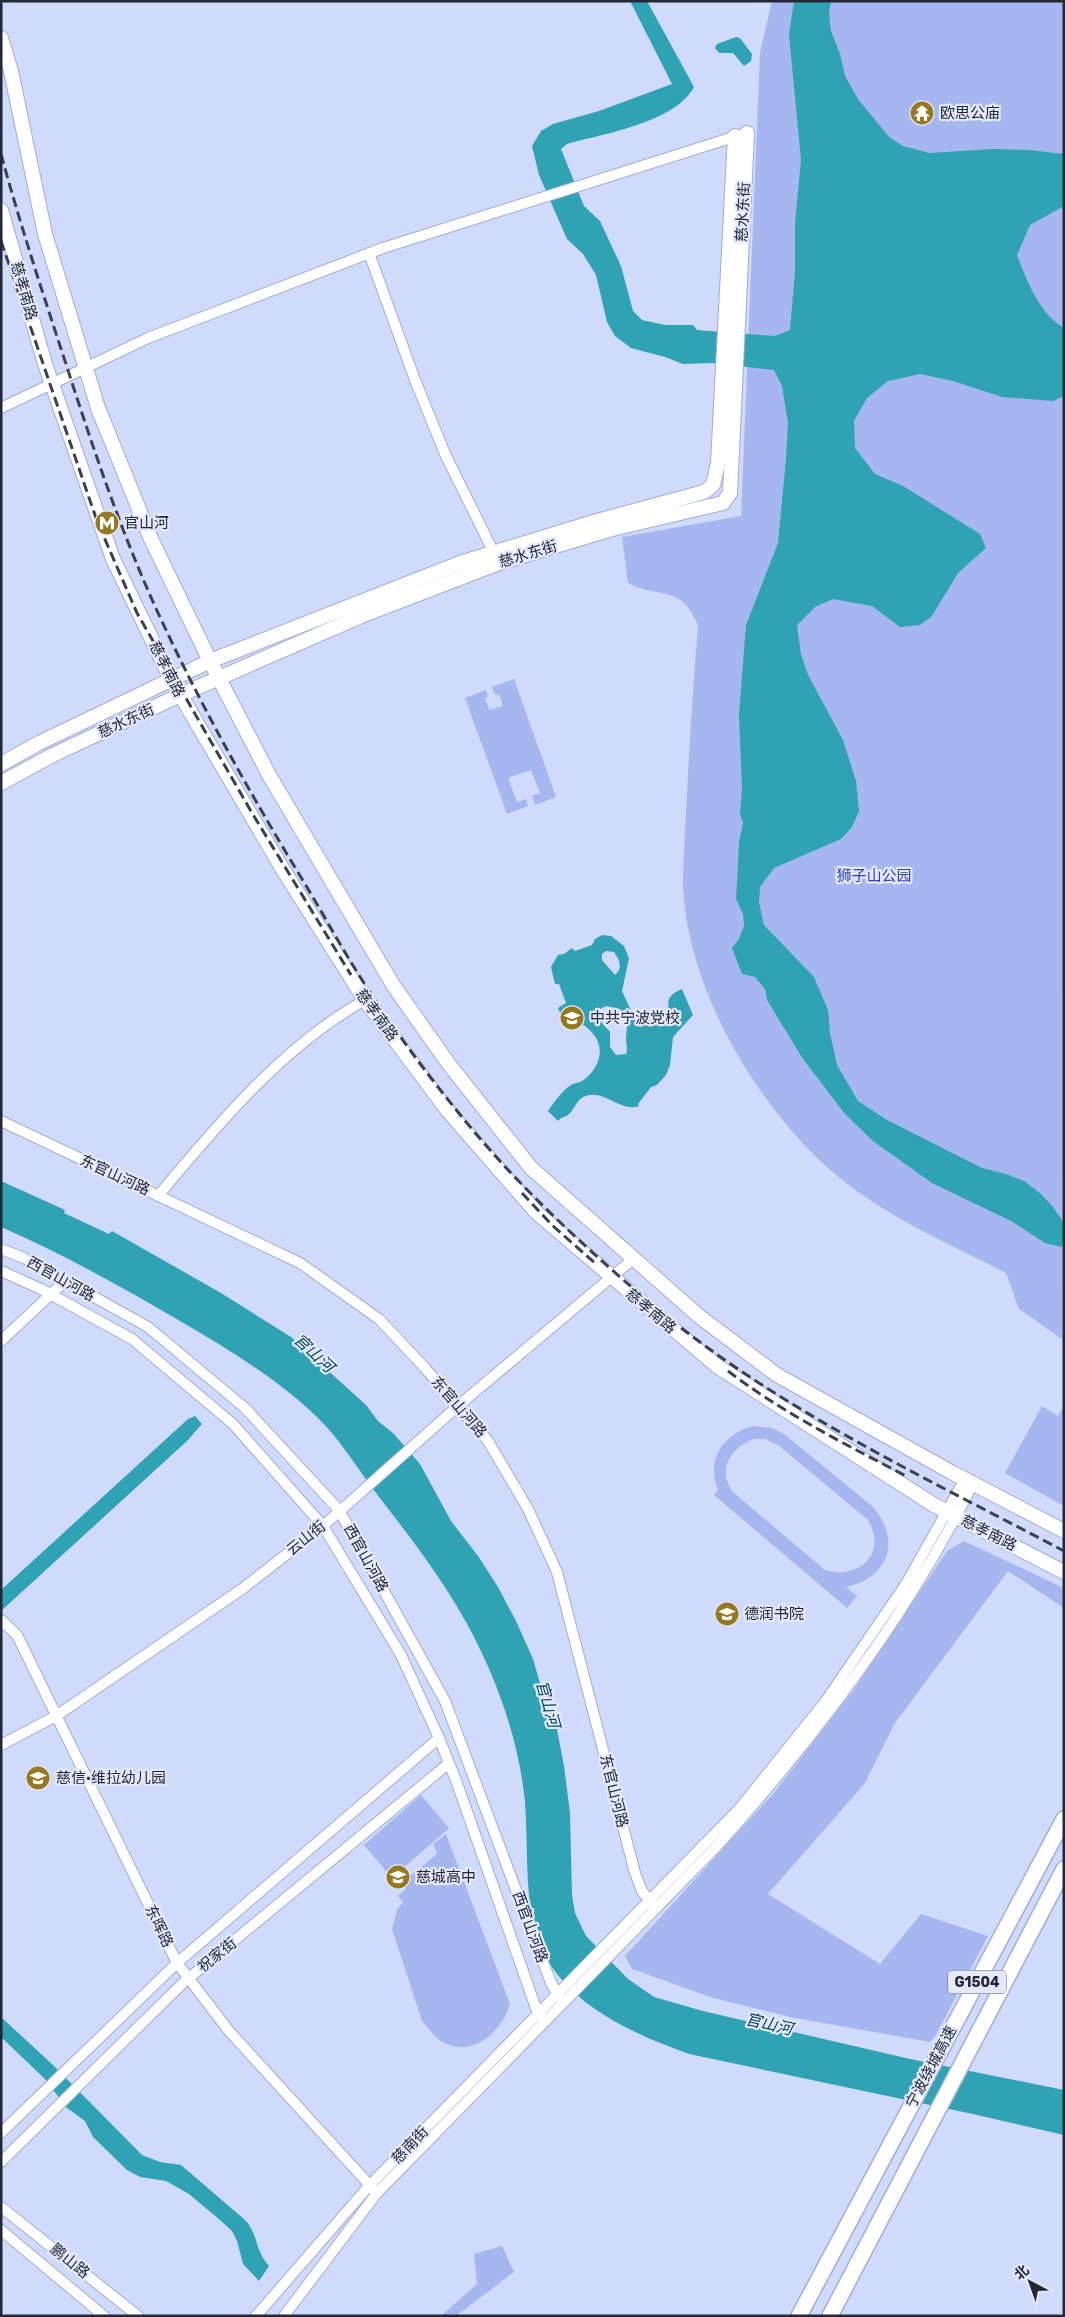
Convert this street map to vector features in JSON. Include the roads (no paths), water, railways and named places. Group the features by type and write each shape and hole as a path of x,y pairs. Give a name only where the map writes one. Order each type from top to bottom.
{"highway":[{"name":"宁波绕城高速","path":"799,2316 1064,1819"},
{"name":"宁波绕城高速","path":"830,2316 916,2148 1064,1869"}],"main road":[{"path":"1,38 6,74 45,234 98,408 151,539 210,661"},
{"name":"慈水东街","path":"1,764 171,678 460,563 496,558 722,503 730,493 741,134"},
{"name":"慈水东街","path":"1,783 53,755 180,696 496,558 597,520 704,492 713,485 718,463 741,134"},
{"name":"慈孝南路","path":"1,210 52,384 113,559 171,678 282,868 365,1000 448,1111 531,1206 611,1277 717,1366 952,1514 1064,1572"},
{"name":"慈孝南路","path":"210,661 269,775 393,985 448,1063 531,1168 700,1317 777,1375 1064,1531"}],"street":[{"path":"1,408 148,338 369,253 741,134"},
{"path":"369,253 415,380 445,454 496,558"},
{"path":"158,1196 241,1102 300,1045 339,1015 365,1000"},
{"name":"东官山河路","path":"1,1121 300,1263 379,1319 488,1441 528,1509 557,1572 635,1873 642,1891 653,1905"},
{"name":"西官山河路","path":"1,1249 24,1258 156,1333 245,1408 339,1510 445,1701 550,1983 560,1998"},
{"name":"云山街","path":"1,1745 56,1716 242,1589 323,1526 458,1406 633,1259"},
{"name":"西官山河路","path":"1,1272 50,1295 132,1339 233,1424 323,1526 401,1655 439,1738 457,1783 541,2018"},
{"path":"1,1341 65,1281"},
{"name":"慈南街","path":"256,2316 373,2190 653,1905 740,1808 825,1702 952,1514 969,1481"},
{"name":"东晖路","path":"1,1620 17,1635 177,1963 229,2031 373,2190"},
{"name":"祝家街","path":"1,2133 177,1963 439,1738"},
{"name":"祝家街","path":"1,2162 188,1978 448,1764"},
{"name":"慈南街","path":"284,2316 373,2190"},
{"name":"鹏山路","path":"1,2206 138,2316"},
{"name":"鹏山路","path":"1,2230 104,2316"}],"railway":[{"path":"1,154 32,259 96,455 129,545 170,639 205,709 262,812 358,973 424,1069 499,1161 549,1212 628,1284 702,1344 751,1378 853,1440 1064,1551"},
{"path":"1,241 97,521 137,613 252,813 351,975"},
{"path":"522,1193 553,1226 596,1264"},
{"path":"728,1371 792,1414 906,1476"}],"place":[{"name":"欧思公庙","path":"922,113"},
{"name":"官山河","path":"107,523"},
{"name":"中共宁波党校","path":"572,1018"},
{"name":"德润书院","path":"727,1614"},
{"name":"慈信·维拉幼儿园","path":"38,1778"},
{"name":"慈城高中","path":"398,1877"}],"park label":[{"name":"狮子山公园","path":"874,876"}]}
